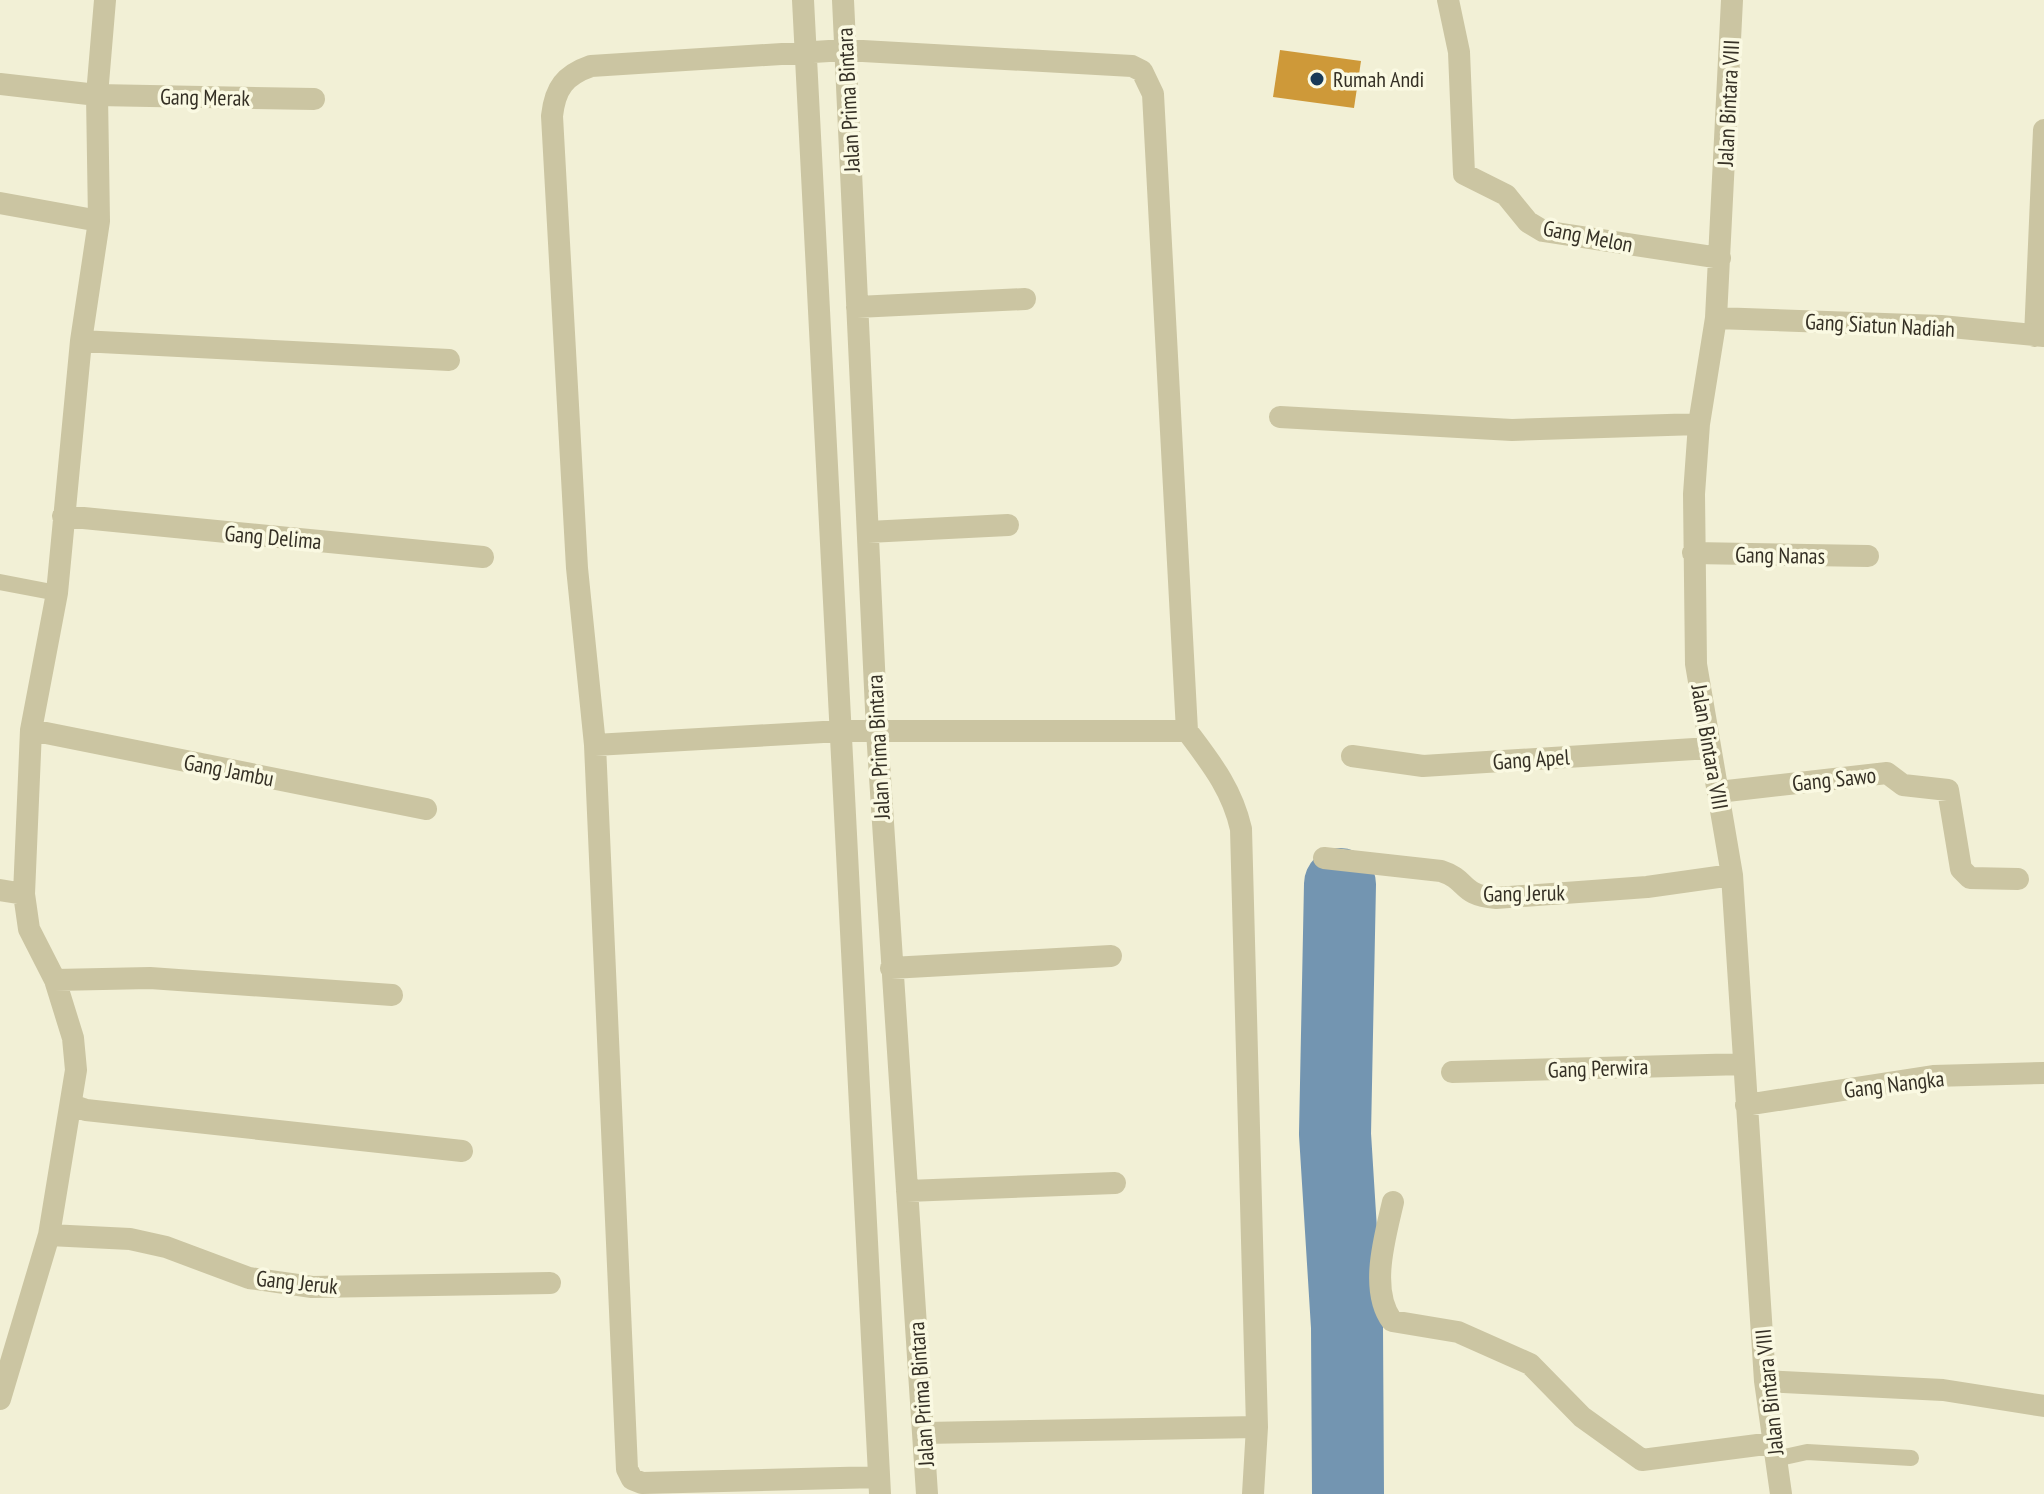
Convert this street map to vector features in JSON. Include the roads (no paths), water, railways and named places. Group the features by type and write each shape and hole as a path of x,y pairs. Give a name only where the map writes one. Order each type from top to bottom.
{"street":[{"path":"0,1399 49,1235 76,1070 73,1038 55,980 29,929 24,894 31,730 57,593 81,341 99,221 97,95 105,0"},
{"name":"Jalan Prima Bintara","path":"803,0 880,1486"},
{"name":"Jalan Prima Bintara","path":"843,0 877,731 927,1494"},
{"name":"Gang Melon","path":"1448,0 1459,52 1464,174 1506,195 1528,222 1543,231 1720,258"},
{"name":"Jalan Bintara VIII","path":"1732,0 1716,318 1699,424 1693,553 1696,664 1732,875 1765,1381 1781,1494"},
{"path":"880,1486 642,1483 632,1479 627,1469 595,745 577,568 552,116 554,96 573,72 591,66 845,50 1132,66 1150,81 1172,397 1187,731 1235,801 1241,829 1257,1427 1253,1494"},
{"name":"Gang Merak","path":"0,84 97,95 314,99"},
{"path":"2040,336 2044,130"},
{"path":"0,203 99,221"},
{"path":"857,307 1025,299"},
{"name":"Gang Siatun Nadiah","path":"1716,318 1941,326 2040,336"},
{"path":"81,341 449,360"},
{"path":"1280,417 1512,430 1699,424"},
{"name":"Gang Delima","path":"63,516 483,557"},
{"path":"868,532 1008,525"},
{"name":"Gang Nanas","path":"1693,553 1868,556"},
{"name":"Gang Jambu","path":"31,730 426,809"},
{"path":"595,745 841,731 1187,731"},
{"name":"Gang Apel","path":"1352,756 1423,766 1710,748"},
{"name":"Gang Sawo","path":"1718,792 1887,773 1903,785 1948,790 1961,869 1970,878 2018,879"},
{"name":"Gang Jeruk","path":"1324,858 1441,871 1454,876 1476,896 1496,898 1647,887 1732,875"},
{"path":"0,890 24,894"},
{"path":"891,968 1111,956"},
{"path":"55,980 150,978 392,995"},
{"name":"Gang Perwira","path":"1452,1072 1744,1064"},
{"name":"Gang Nangka","path":"1746,1105 1933,1076 2044,1073"},
{"path":"71,1105 86,1110 462,1151"},
{"path":"907,1191 1115,1183"},
{"path":"1393,1202 1382,1249 1382,1308 1392,1321 1458,1332 1530,1364 1582,1417 1642,1460 1774,1451"},
{"name":"Gang Jeruk","path":"49,1235 142,1242 166,1247 249,1278 312,1287 550,1283"},
{"path":"1765,1381 1956,1391 2044,1406"},
{"path":"925,1433 1257,1427"}],"lane":[{"path":"0,582 57,593"},
{"path":"1774,1451 1911,1458"}],"waterway":[{"path":"1340,884 1335,1134 1347,1327 1348,1494"}],"place":[{"name":"Rumah Andi","path":"1317,79"}]}
